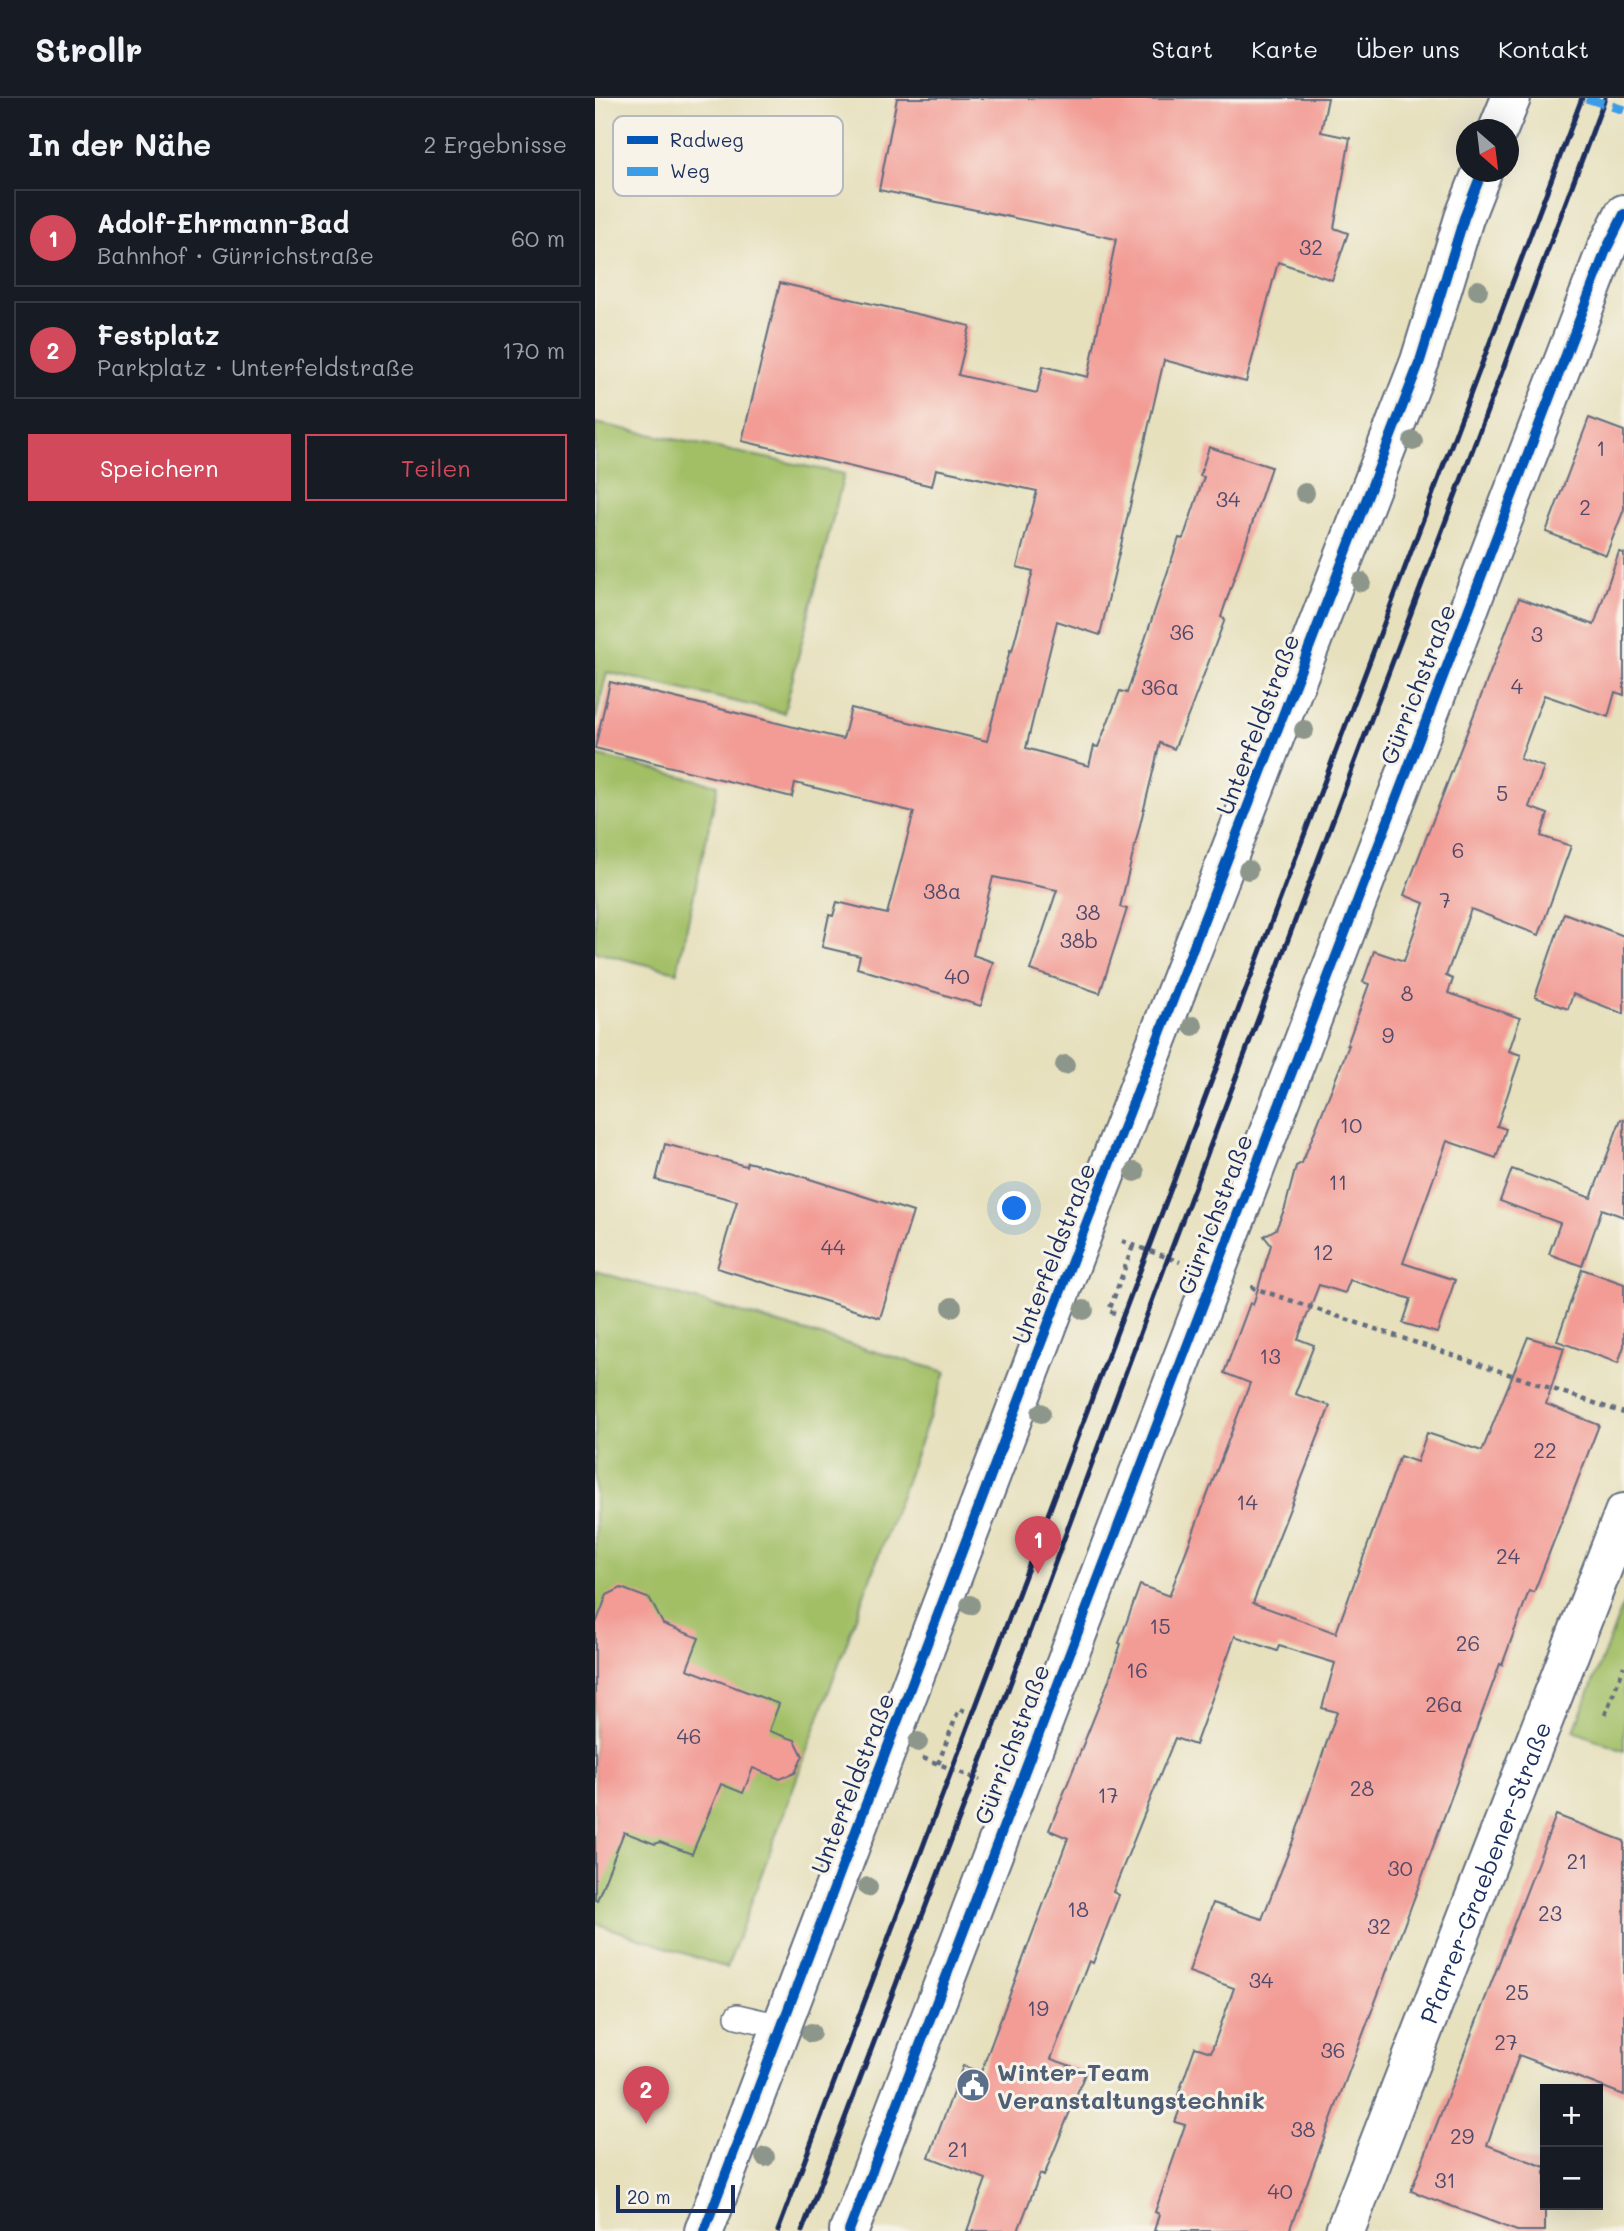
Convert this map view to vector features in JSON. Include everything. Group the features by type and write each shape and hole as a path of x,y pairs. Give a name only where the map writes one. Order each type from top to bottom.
{"street":[{"path":"1502,119 1511,98"},
{"name":"Unterfeldstraße","path":"704,2231 1095,1201 1420,361 1464,218 1478,182"},
{"name":"Gürrichstraße","path":"849,2231 1606,250 1624,215"},
{"name":"Pfarrer-Graebener-Straße","path":"1345,2231 1624,1513"}],"lane":[{"path":"737,2017 781,2026"}],"path":[{"path":"1115,1313 1109,1311 1135,1247 1624,1413"},
{"path":"1605,1715 1624,1667"},
{"path":"938,1764 959,1709 965,1712"},
{"path":"947,1767 983,1780"}],"green space":[{"path":"595,423 844,474 784,713 607,672 595,722"},
{"path":"595,755 718,785 677,972 595,952"},
{"path":"595,1271 946,1372 727,1968 595,1923"},
{"path":"1624,1603 1624,1751 1574,1731"}],"building":[{"path":"897,98 1328,98 1321,132 1350,138 1334,228 1348,233 1332,280 1278,262 1246,382 1164,360 1100,635 1057,621 1026,748 1089,766 1094,746 1098,747 1120,691 1127,693 1179,538 1183,539 1204,477 1200,476 1209,447 1271,467 1221,617 1225,619 1188,716 1174,749 1160,743 1120,907 1127,909 1100,993 1030,970 1057,890 993,877 973,955 993,962 981,1006 857,968 860,956 822,947 829,915 833,916 837,902 887,914 914,812 795,783 792,797 595,748 610,682 843,739 851,708 987,741 1033,571 1017,567 1037,491 936,469 932,486 742,441 780,283 970,326 958,375 1037,393 1043,366 1088,377 1116,239 879,190"},
{"path":"1589,418 1624,431 1624,509 1606,555 1546,532"},
{"path":"1619,552 1624,553 1624,695 1615,692 1608,717 1544,695 1520,759 1544,767 1529,807 1548,814 1541,836 1571,846 1539,935 1471,909 1446,976 1453,979 1448,993 1520,1018 1509,1051 1521,1055 1497,1126 1506,1129 1496,1158 1447,1141 1403,1263 1455,1280 1437,1333 1403,1323 1411,1299 1350,1280 1345,1293 1319,1285 1298,1339 1314,1345 1295,1394 1330,1406 1253,1603 1336,1633 1400,1456 1417,1462 1427,1433 1482,1451 1528,1337 1564,1348 1546,1404 1599,1425 1534,1592 1529,1591 1502,1665 1500,1664 1289,2231 1154,2231 1159,2214 1155,2212 1185,2125 1175,2122 1184,2098 1178,2095 1195,2047 1211,2052 1234,1988 1189,1972 1196,1950 1213,1903 1262,1919 1294,1838 1337,1712 1322,1708 1335,1663 1279,1646 1277,1651 1235,1636 1195,1745 1175,1738 1113,1892 1119,1895 1093,1963 1089,1961 1051,2059 1086,2071 1044,2176 1040,2174 1018,2231 967,2231 986,2179 929,2157 963,2066 981,2072 1068,1838 1049,1830 1109,1680 1140,1585 1169,1596 1250,1383 1224,1373 1250,1303 1253,1305 1271,1245 1264,1236 1276,1229 1285,1208 1296,1166 1302,1163 1349,1045 1369,984 1363,982 1374,951 1404,961 1424,903 1404,895 1519,598 1594,625"},
{"path":"1564,913 1624,936 1624,1014 1573,994 1568,1009 1535,997"},
{"path":"1621,1119 1624,1120 1624,1217 1602,1209 1582,1266 1549,1254 1560,1223 1500,1201 1512,1169 1591,1198"},
{"path":"665,1144 746,1166 747,1162 794,1174 913,1212 880,1318 717,1268 737,1201 656,1180"},
{"path":"1582,1269 1624,1284 1624,1346 1618,1363 1557,1341"},
{"path":"621,1588 650,1599 663,1624 699,1638 687,1669 779,1704 769,1731 795,1740 803,1756 795,1773 780,1779 753,1768 743,1793 721,1784 692,1854 624,1832 595,1900 595,1626 607,1595"},
{"path":"1556,1815 1624,1841 1624,2095 1603,2087 1603,2084 1595,2084 1519,2055 1487,2145 1540,2165 1540,2210 1545,2210 1545,2231 1517,2231 1411,2191"}],"railway":[{"path":"778,2231 1582,98"},
{"path":"802,2231 996,1722 1605,98"}],"marked path":[{"path":"1586,98 1624,110"}],"cycle path":[{"path":"704,2231 1085,1227 1420,361 1464,218 1478,182"},
{"path":"849,2231 1606,250 1624,214"}],"place":[{"name":"Adolf-Ehrmann-Bad","path":"1038,1574"},
{"name":"Winter-Team Veranstaltungstechnik","path":"973,2085"},
{"name":"Festplatz","path":"646,2124"}]}
